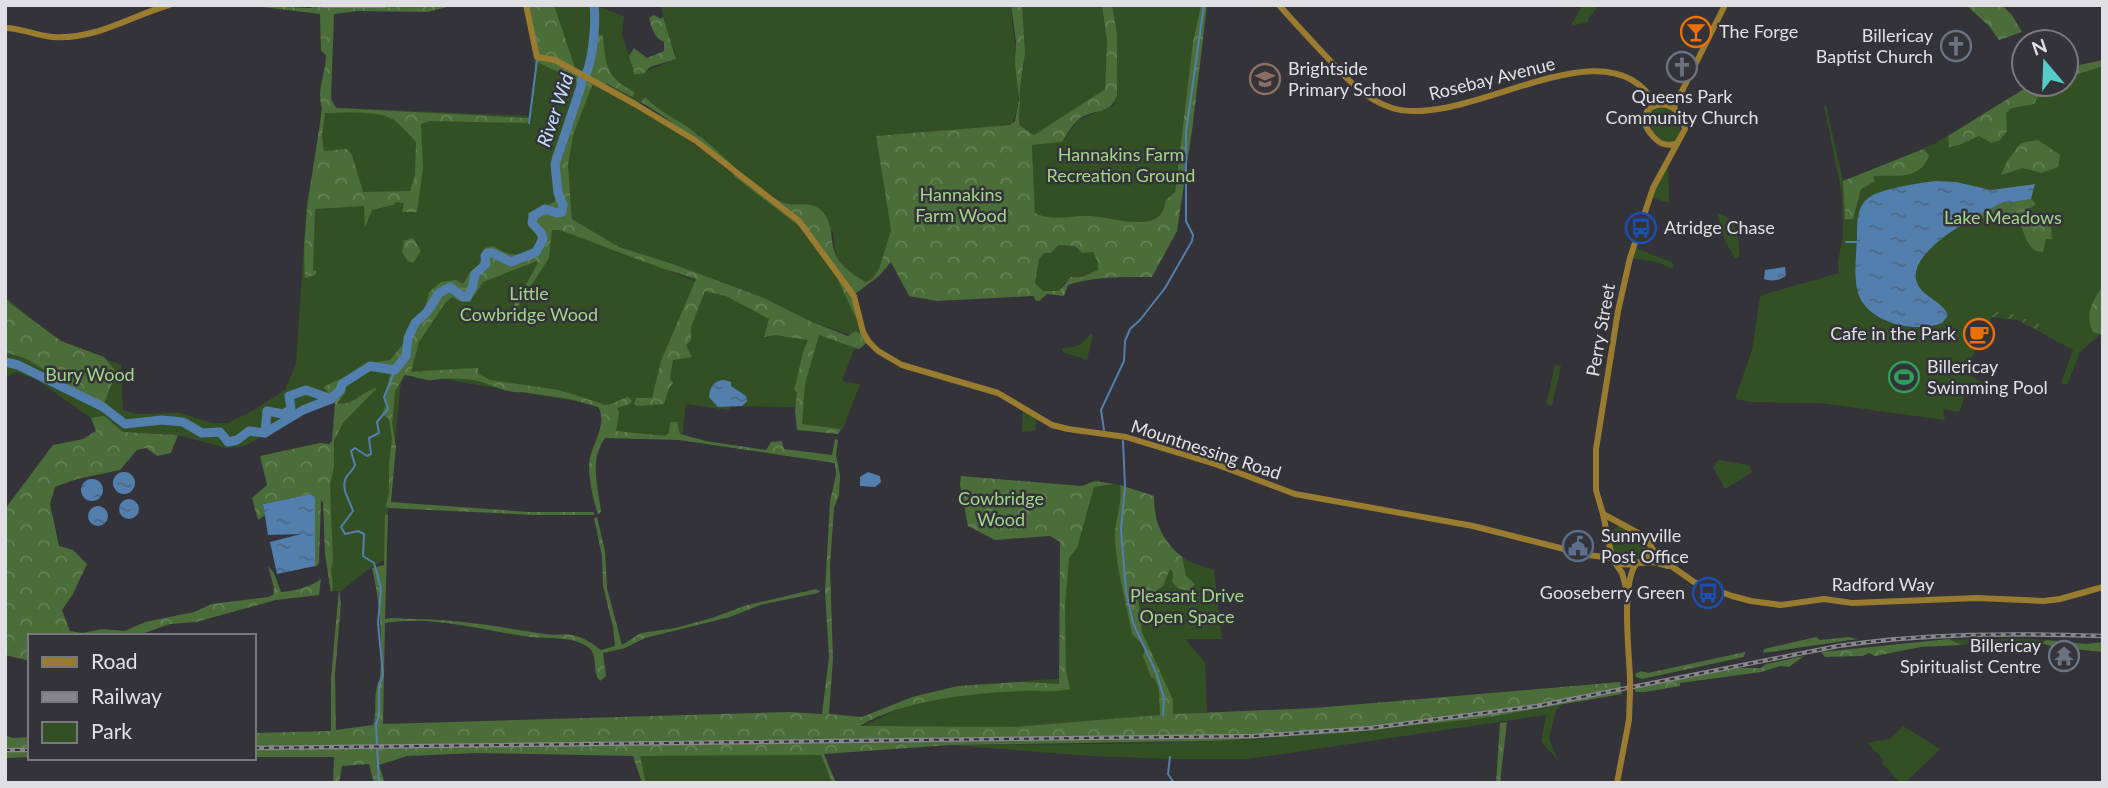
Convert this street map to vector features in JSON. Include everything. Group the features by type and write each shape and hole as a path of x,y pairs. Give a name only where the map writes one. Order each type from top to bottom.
{"street":[{"path":"5,28 19,28 50,37 71,37 105,29 169,5"},
{"path":"323,5 386,5"},
{"name":"Mountnessing Road","path":"526,5 537,57 555,60 696,141 799,221 854,296 863,332 869,341 878,351 902,365 998,393 1060,427 1137,440 1295,494 1443,520 1614,561 1638,563"},
{"name":"Rosebay Avenue","path":"1279,5 1352,84 1376,102 1394,108 1433,111 1570,73 1594,70 1625,76 1643,86 1656,104"},
{"path":"1674,107 1725,5"},
{"path":"1664,103 1674,107 1684,121 1685,129 1676,144 1665,145 1657,141 1646,127 1645,115 1656,104 1664,103"},
{"name":"Perry Street","path":"1608,537 1596,490 1595,461 1618,311 1637,233 1653,188 1676,144"},
{"path":"1665,145 1669,157"},
{"path":"1603,514 1646,538 1651,546 1650,553 1629,575 1629,720 1617,783"},
{"path":"1621,524 1608,537 1614,561 1622,573 1628,591"},
{"path":"1593,556 1601,554 1609,546"},
{"name":"Radford Way","path":"1651,546 1657,556 1694,582 1732,596 1781,605 1824,599 1852,603 1977,598 2044,601 2103,587"},
{"name":"Radford Way","path":"1638,563 1654,562 1670,566"}],"green space":[{"path":"245,5 310,8 317,5 455,5 427,12 358,11 334,14 331,99 336,108 529,118 527,123 430,121 421,124 423,168 417,212 402,212 404,203 396,202 372,210 365,227 364,206 315,209 313,270 317,271 315,275 305,278 307,214 326,62 326,55 321,51 320,14","holes":["325,113 378,114 392,119 404,129 416,142 415,175 410,191 363,192 352,155 347,149 324,151 322,136"]},
{"name":"Little Cowbridge Wood","path":"524,5 594,5 624,16 622,35 636,75 676,59 661,5 1011,5 1018,103 1010,125 876,137 891,230 879,269 872,279 864,282 840,262 833,232 800,206 770,195 697,133 671,119 645,97 637,107 700,148 804,230 837,278 869,341 812,322 764,298 619,247 572,219 570,184 571,230 859,349 854,349 842,381 860,384 843,429 799,424 798,407 732,406 728,410 686,404 682,438 597,438 616,408 402,372 387,518 386,559 341,591 330,591 326,498 334,451 335,403 324,404 244,446 226,448 178,435 123,432 102,418 91,418 37,380 16,372 5,378 5,297 57,340 121,365 123,410 136,414 179,413 213,423 228,423 285,390 296,364 307,199 316,163 322,107 529,116 536,74"},
{"name":"Cowbridge Wood","path":"526,5 554,5 577,74 584,78 594,30 596,34 603,36 609,70 618,82 635,92 633,97 608,84 593,83 573,135 568,165 572,219 619,247 764,298 848,336 856,331 869,341 859,349 819,335 805,384 802,424 841,429 838,434 797,430 797,393 794,389 808,340 775,335 764,337 769,319 726,296 705,291 691,327 691,340 686,345 692,357 673,360 670,378 673,383 664,404 634,404 636,398 652,398 661,361 696,279 560,230 552,230 549,258 514,312 512,309 537,261 483,282 470,302 452,297 445,303 419,342 411,372 478,368 478,373 490,380 559,390 606,405 628,397 632,401 630,404 617,408 619,412 616,431 665,436 669,433 670,422 677,422 680,434 706,441 766,450 771,442 782,441 784,449 832,455 835,439 838,440 836,455 840,475 839,495 834,508 830,566 833,659 829,714 862,717 912,697 958,686 1021,682 1059,684 1060,542 1050,536 995,540 968,526 960,485 961,476 1082,486 1095,481 1114,484 1094,487 1077,548 1069,558 1065,606 1066,671 1070,689 960,696 896,710 860,726 1013,727 1160,715 1159,690 1143,656 1145,650 1132,634 1120,575 1115,540 1120,485 1154,496 1157,522 1169,545 1182,557 1186,576 1195,584 1190,591 1178,588 1172,582 1173,572 1170,569 1163,586 1148,598 1143,595 1138,597 1142,632 1173,700 1173,714 1315,708 1620,682 1622,694 1483,718 1341,733 1213,741 950,745 824,754 836,783 832,783 821,755 640,756 646,783 642,783 633,756 477,753 407,756 379,765 385,783 374,783 369,764 342,766 339,783 333,783 334,757 256,757 256,733 331,731 331,678 339,589 341,603 335,674 336,730 373,725 381,650 379,608 372,568 384,565 385,514 388,515 385,619 429,619 548,635 566,634 580,637 601,650 615,646 603,586 602,556 594,518 597,517 605,551 607,588 622,645 641,633 675,628 744,606 816,589 820,591 760,605 730,617 645,638 625,648 603,653 606,676 600,681 591,650 575,641 530,637 440,622 385,623 383,724 788,712 822,714 829,657 825,591 835,463 679,440 605,438 600,446 596,464 601,512 598,514 589,465 600,428 601,414 598,407 570,399 510,392 473,380 430,380 405,375 395,391 392,424 396,447 391,502 530,512 593,512 595,515 388,508 386,506 392,439 389,419 382,414 387,403 385,399 390,374 370,371 346,386 345,393 337,403 348,403 377,388 343,423 334,440 334,467 330,485 333,562 331,593 325,554 323,502 321,501 319,563 316,567 315,497 311,494 263,504 265,515 258,520 252,498 267,485 260,456 320,443 329,444 332,441 335,403 331,403 331,396 323,387 368,363 390,360 408,338 425,309 429,292 441,282 456,280 463,284 470,272 479,265 485,248 493,246 514,254 535,248 538,236 530,223 528,213 555,202 552,156 580,82 537,62"},
{"name":"Hannakins Farm Wood","path":"1011,5 1022,5 1025,53 1019,125 1034,135 1105,89 1107,42 1102,5 1112,5 1117,34 1117,96 1106,109 1079,119 1062,142 1032,145 1035,213 1055,218 1090,216 1131,222 1148,221 1160,215 1166,200 1175,192 1193,42 1201,5 1207,5 1177,231 1152,277 1078,282 1068,285 1064,296 1047,294 1039,301 1035,300 1034,296 937,301 909,296 891,262 879,276 855,294 856,318 837,278 804,230 732,172 770,199 641,102 645,97 690,129 770,195 782,202 818,208 830,225 834,251 839,261 865,282 872,279 879,269 891,230 876,136 1010,125 1015,121 1019,99 1015,64 1016,42","holes":["1058,245 1074,246 1082,253 1093,252 1098,270 1081,277 1071,277 1059,291 1043,291 1035,283 1039,259 1044,253 1051,253"]},
{"path":"1022,5 1102,5 1107,42 1105,89 1034,135 1019,125 1024,65"},
{"name":"Hannakins Farm Recreation Ground","path":"1112,5 1201,5 1193,42 1175,192 1166,200 1160,215 1148,221 1042,216 1035,213 1032,144 1062,142 1078,120 1114,105 1117,96 1117,34"},
{"path":"1582,5 1595,5 1597,8 1588,22 1571,26"},
{"path":"1966,5 2002,5 2020,28 2010,28 2010,36 1999,40 1989,26"},
{"path":"654,15 661,19 663,17 676,59 635,75 629,56 634,48 647,58 664,51 664,42 652,29 649,18"},
{"name":"Lake Meadows","path":"2103,60 2103,303 2101,334 2080,352 2067,385 2061,383 2073,350 2018,320 1993,316 1964,373 2011,396 2008,398 1970,382 1959,412 1943,409 1945,420 1820,403 1750,402 1735,399 1752,350 1760,297 1839,273 1838,262 1843,236 1842,194 1824,106 1826,105 1843,181 1934,144 2010,97 2080,98 2080,65"},
{"path":"2103,60 2103,66 2080,73 2080,65"},
{"path":"2010,98 2037,98 2034,104 2012,108 2006,113 2007,131 2000,140 1991,143 1979,136 1949,147 1948,136"},
{"path":"1661,107 1672,110 1679,122 1680,130 1674,142 1658,137 1648,122 1650,112"},
{"path":"2038,140 2060,155 2058,167 2041,173 2023,168 2001,175 2007,161 2021,143"},
{"path":"1924,149 1929,156 1919,170 1898,176 1873,176 1875,181 1861,189 1853,219 1845,219 1843,181"},
{"path":"1668,166 1669,203 1650,197 1657,180"},
{"path":"2031,199 2036,204 2015,219 1972,218 2006,201 2008,203"},
{"path":"1717,213 1729,219 1736,230 1739,258 1735,258 1725,241"},
{"path":"2039,214 2051,227 2052,239 2046,239 2043,252 2033,249 2018,221"},
{"path":"413,238 421,251 413,263 408,261 402,252 404,241"},
{"path":"1058,245 1074,246 1078,251 1093,252 1098,270 1065,282 1059,291 1043,291 1035,283 1039,258 1044,253 1051,253"},
{"path":"1633,247 1669,261 1674,264 1673,269 1657,262 1630,258"},
{"path":"2103,285 2103,335 2093,332 2089,319 2093,302"},
{"name":"Bury Wood","path":"5,297 61,341 104,357 116,372 103,407 27,359 5,352"},
{"path":"1996,312 2012,314 2048,327 2045,334 2018,320 1991,317"},
{"path":"1090,334 1093,335 1087,360 1063,352 1062,348 1078,345"},
{"path":"1555,365 1561,366 1552,406 1546,404"},
{"path":"1023,407 1037,416 1035,431 1022,432"},
{"path":"104,416 123,432 178,435 171,453 157,456 146,448 137,450 120,470 77,479 55,487 50,504 59,546 73,550 87,564 62,610 70,631 125,631 145,622 194,612 212,604 268,597 273,595 274,588 268,566 274,573 281,592 302,588 321,579 319,595 276,600 196,622 170,624 142,634 28,634 28,661 5,655 5,509 53,445 83,439 96,431 91,418"},
{"path":"1718,460 1749,465 1752,472 1725,489 1713,467"},
{"name":"Pleasant Drive Open Space","path":"1095,481 1120,485 1154,496 1157,525 1143,595 1149,598 1163,586 1176,552 1188,561 1214,570 1222,639 1185,639 1205,662 1207,712 1013,727 856,729 914,702 958,686 1066,678 1064,563"},
{"path":"1620,525 1643,539 1648,546 1641,559 1616,562 1609,537"},
{"path":"1816,637 1820,640 1848,637 1858,639 1763,653 1764,649"},
{"path":"1949,639 1989,640 2047,640 2012,650 2007,641 1961,645"},
{"path":"1949,639 1961,645 1921,647 1875,656 1869,653 1863,656 1825,657 1821,652"},
{"path":"2047,640 2086,644 2103,642 2103,652 2040,643"},
{"path":"1745,652 1744,657 1642,679 1635,674 1641,671 1648,673"},
{"path":"1804,656 1789,667 1781,666 1761,672 1635,692 1635,688 1737,668 1761,668 1766,664"},
{"path":"1563,705 1556,710 1549,739 1558,760 1541,742 1546,715 1248,759 1090,756 950,745 1259,739 1433,723"},
{"path":"1507,722 1500,783 1496,783 1500,723"},
{"path":"1903,726 1940,749 1905,783 1900,783 1882,763 1884,760 1867,743 1890,739"},
{"path":"5,735 12,738 28,737 28,757 5,758"},
{"path":"821,755 832,783 646,783 639,756"}],"water":[{"path":"1935,181 1956,182 1991,190 2035,184 2031,199 2006,201 1980,214 1947,235 1921,260 1916,272 1918,285 1945,310 1948,315 1942,323 1918,327 1892,323 1869,310 1857,289 1859,212 1863,203 1872,195"},
{"path":"1785,267 1786,276 1764,279 1765,270"},
{"path":"724,380 731,382 731,386 746,396 747,401 742,406 718,407 709,397 713,385"},
{"path":"124,472 134,479 135,483 128,493 124,494 114,487 113,483 120,473"},
{"path":"868,472 880,476 881,482 875,487 860,486 860,477"},
{"path":"92,479 100,482 103,490 100,498 92,501 84,498 81,490 84,482"},
{"path":"311,494 315,497 315,566 277,574 270,542 301,534 268,535 263,504"},
{"path":"125,499 133,499 139,509 133,519 125,519 119,513 119,505"},
{"path":"94,506 102,506 108,516 102,526 94,526 88,520 88,512"}],"waterway":[{"name":"River Wid","path":"5,362 18,365 103,407 125,424 162,420 183,422 202,433 220,432 228,442 237,440 249,431 265,433 267,411 283,414 291,409 289,396 306,390 331,399 341,389 342,384 370,366 395,370 406,356 408,338 415,323 427,312 439,293 450,287 467,297 475,274 486,264 487,253 493,253 511,262 536,252 543,239 532,223 533,216 545,209 562,212 555,164 591,57 594,5"},
{"path":"1104,430 1101,410 1124,361 1125,341 1130,329 1165,288 1192,241 1193,235 1186,221 1186,132 1204,5"},
{"path":"529,123 537,60"},
{"path":"1846,242 1857,242"},
{"path":"379,783 376,725 379,714 379,685 383,675 378,623 381,588 374,563 363,556 364,534 358,531 345,534 341,527 353,511 344,484 355,465 351,451 355,448 367,456 371,454 369,438 379,433 377,422 388,409 384,397 395,370"},
{"path":"265,433 303,410 331,399"},
{"path":"1123,441 1125,486 1121,530 1126,591 1133,623 1156,672 1164,698 1163,715"},
{"path":"1170,757 1168,774 1174,783"}],"railway":[{"path":"256,748 1255,736 1371,728 1537,706 1838,646 1871,642 1970,635 2103,636"},
{"path":"5,750 28,750"}],"place":[{"name":"The Forge","path":"1696,32"},
{"name":"Billericay Baptist Church","path":"1956,46"},
{"name":"Queens Park Community Church","path":"1682,67"},
{"name":"Brightside Primary School","path":"1265,79"},
{"name":"Atridge Chase","path":"1641,228"},
{"name":"Cafe in the Park","path":"1979,334"},
{"name":"Billericay Swimming Pool","path":"1904,377"},
{"name":"Sunnyville Post Office","path":"1578,546"},
{"name":"Gooseberry Green","path":"1708,593"},
{"name":"Billericay Spiritualist Centre","path":"2064,656"}]}
